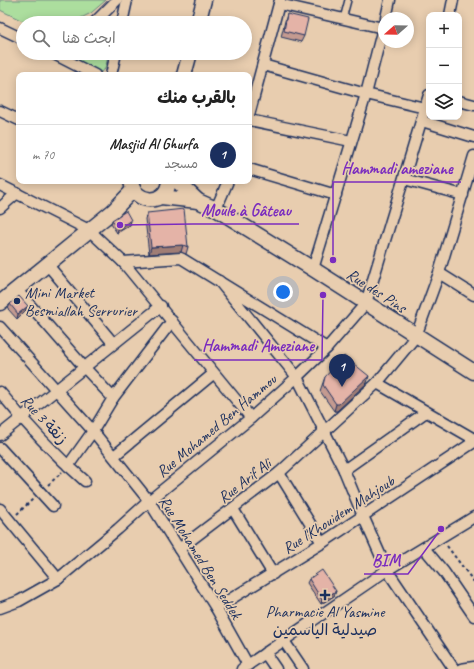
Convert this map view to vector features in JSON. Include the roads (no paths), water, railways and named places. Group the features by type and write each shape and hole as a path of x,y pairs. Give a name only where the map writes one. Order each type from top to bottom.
{"street":[{"path":"101,16 117,0"},
{"path":"124,16 127,0"},
{"path":"200,16 204,0"},
{"path":"387,12 390,0"},
{"path":"451,12 453,0"},
{"path":"252,104 280,2 343,19 378,25"},
{"path":"0,28 16,35"},
{"path":"12,33 16,34"},
{"path":"313,269 366,94 378,48"},
{"path":"66,60 89,72"},
{"path":"112,72 115,60"},
{"path":"185,72 188,60"},
{"path":"263,65 366,94 425,108"},
{"path":"462,103 474,105"},
{"name":"Rue Mohamed Ben Hammou","path":"0,608 19,601 58,579 149,501 251,418 297,377 327,348 366,303 426,105"},
{"path":"0,111 16,119"},
{"path":"252,121 351,141"},
{"path":"422,121 474,138"},
{"name":"Rue Arif Ali","path":"179,549 279,473 377,383 416,336 439,273 474,156"},
{"path":"252,170 336,195"},
{"path":"404,179 463,195"},
{"path":"161,197 168,189 169,184"},
{"name":"Rue des Pins","path":"180,184 198,201"},
{"path":"216,209 227,184"},
{"path":"0,185 89,230 123,262 161,306 213,374 251,418"},
{"path":"0,303 113,211 132,186"},
{"name":"Rue des Pins","path":"132,186 142,198 148,200 161,197 198,201 216,209 474,372"},
{"path":"0,208 17,193"},
{"path":"123,262 180,258 327,348"},
{"path":"47,264 113,343"},
{"path":"439,273 474,295"},
{"path":"219,281 297,377 344,470 362,516 387,570 454,669"},
{"path":"16,289 113,398"},
{"path":"0,435 161,306"},
{"path":"68,466 113,398 172,321"},
{"name":"Rue Mohamed Ben Seddek","path":"0,327 93,430 149,501 216,608 245,667"},
{"path":"114,456 213,374"},
{"path":"377,383 474,441"},
{"name":"Rue 3 زنقة","path":"0,392 21,418 68,466 85,480"},
{"path":"344,470 426,412"},
{"name":"Rue l'Khouidem Mahjoub","path":"216,608 322,543 474,441"},
{"path":"0,448 53,506"},
{"path":"279,473 322,543"},
{"path":"0,509 58,579"},
{"path":"233,509 273,574"},
{"path":"245,667 387,570 474,518"},
{"path":"424,548 444,572 474,616"},
{"path":"284,641 303,669"},
{"path":"265,654 276,669"},
{"path":"461,669 474,667"}],"lane":[{"path":"343,19 348,0"}],"place":[{"name":"Moule à Gâteau","path":"120,225"},
{"name":"Hammadi ameziane","path":"333,260"},
{"name":"Hammadi Ameziane","path":"323,295"},
{"name":"Mini Market Besmiallah Serrurier","path":"17,301"},
{"name":"Masjid Al Ghurfa","path":"342,387"},
{"name":"BIM","path":"441,529"},
{"name":"Pharmacie Al Yasmine صيدلية الياسمين","path":"325,595"}]}
